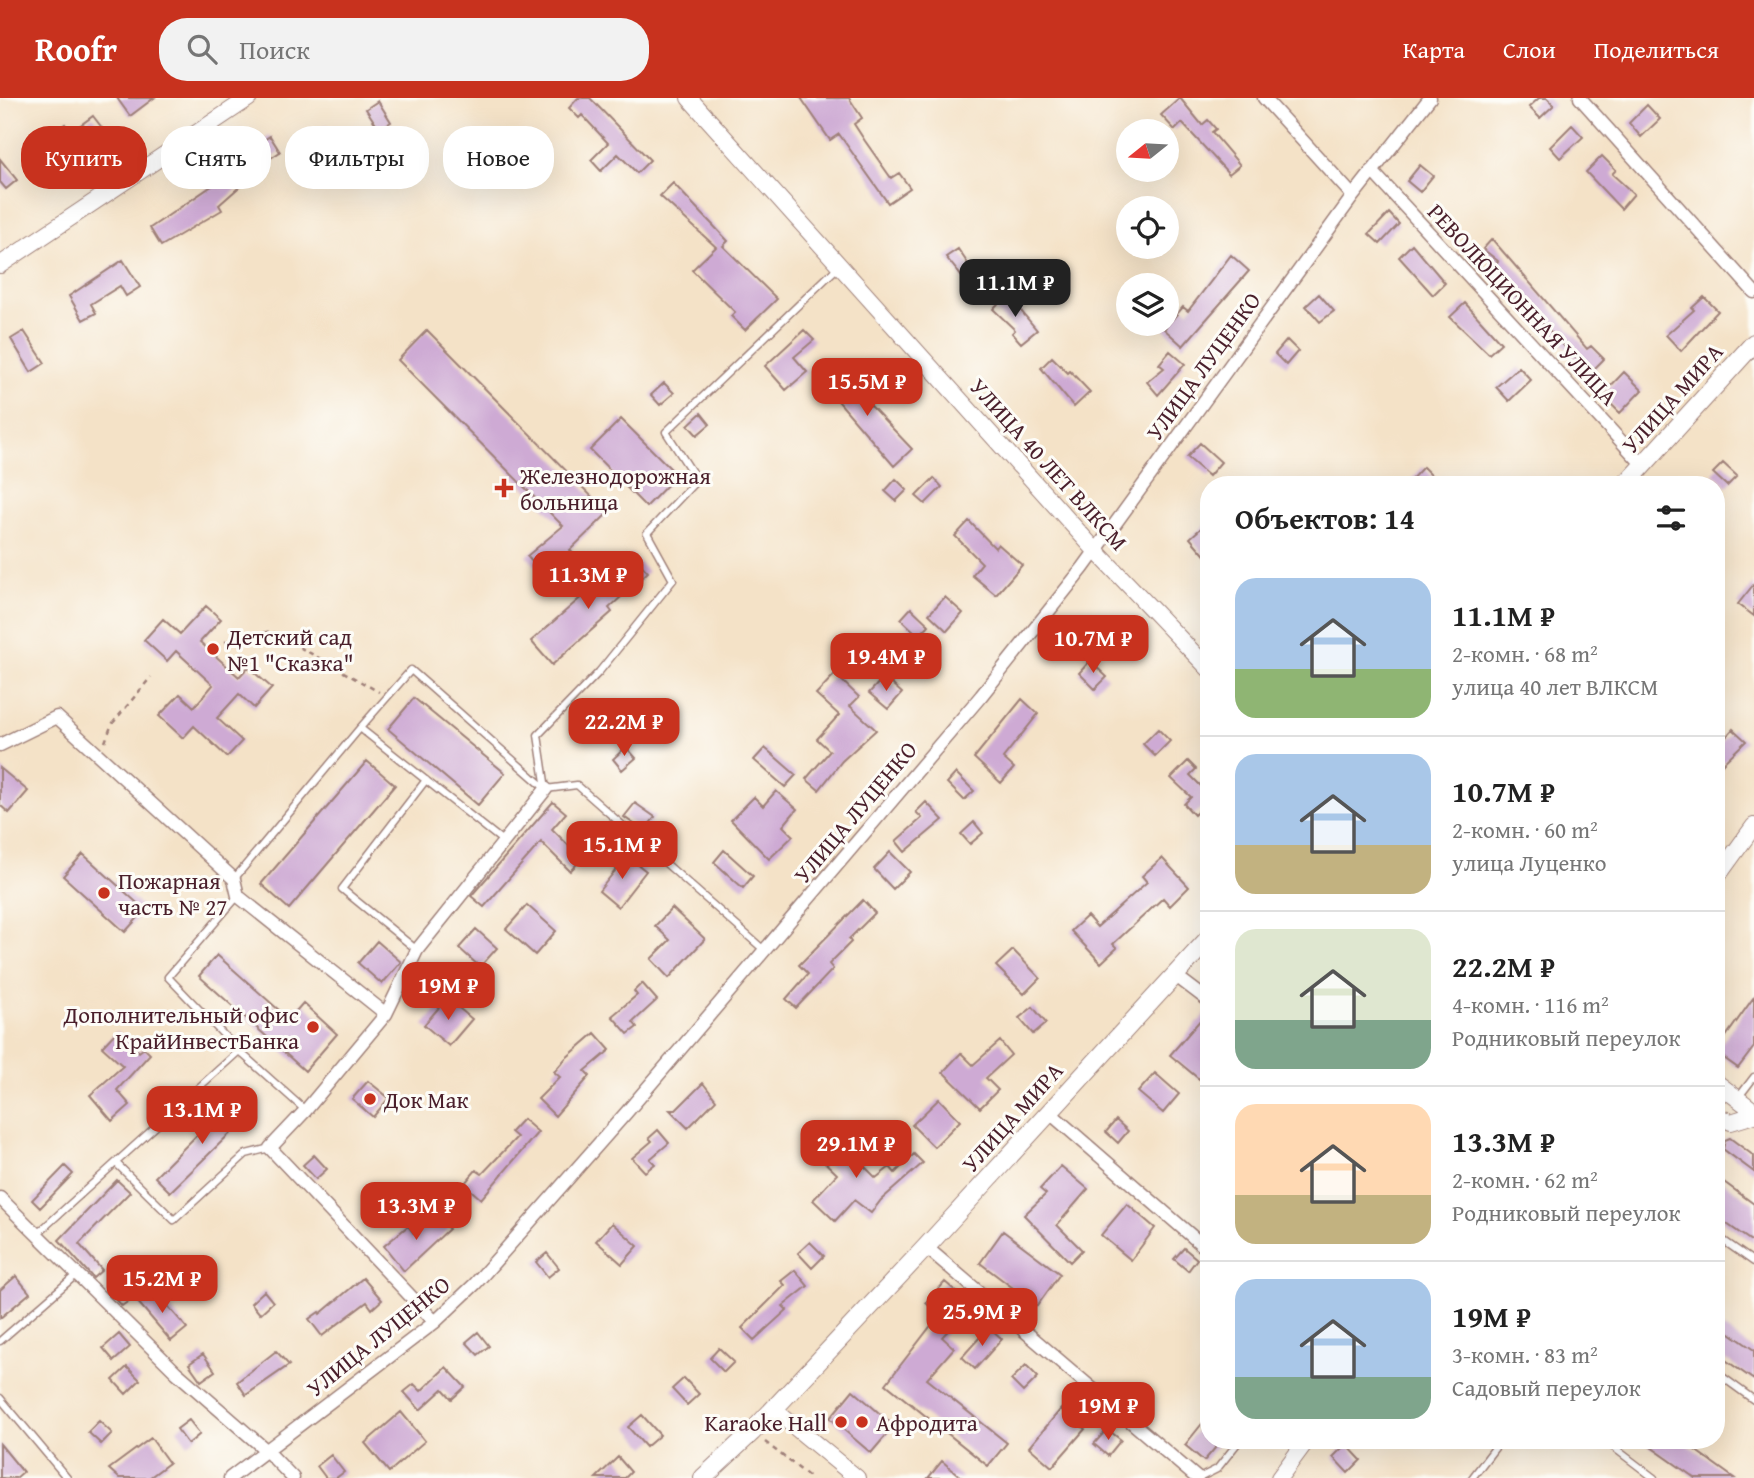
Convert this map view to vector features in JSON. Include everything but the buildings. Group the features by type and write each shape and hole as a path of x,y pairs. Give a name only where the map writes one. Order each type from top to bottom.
{"main road":[{"name":"УЛИЦА МИРА","path":"1633,476 1754,344"},
{"name":"УЛИЦА МИРА","path":"703,1478 752,1432 926,1247 1200,948"}],"street":[{"path":"0,265 249,98"},
{"name":"УЛИЦА 40 ЛЕТ ВЛКСМ","path":"689,98 1095,550 1200,660"},
{"path":"1264,98 1353,196"},
{"name":"УЛИЦА ЛУЦЕНКО","path":"230,1478 435,1322 475,1284 981,696 1095,550 1353,196 1430,98"},
{"path":"1580,98 1754,292"},
{"name":"РЕВОЛЮЦИОННАЯ УЛИЦА","path":"1372,171 1643,465"},
{"path":"0,745 57,717 234,880 238,896 386,1014"},
{"path":"435,1322 270,1148 306,1110 386,1014 417,950 546,789"},
{"path":"1725,866 1754,826"},
{"path":"1176,976 1200,994"},
{"path":"1725,1090 1754,1113"},
{"path":"1049,1112 1200,1243"},
{"path":"1725,1122 1731,1122 1754,1113"},
{"path":"0,1198 176,1372 267,1451 293,1478"},
{"path":"926,1247 1198,1478"},
{"path":"773,1409 857,1478"},
{"path":"1279,1478 1300,1449"}],"lane":[{"path":"546,789 538,735 599,672 673,580 647,533 697,480 666,432 840,265"},
{"path":"234,880 411,670 546,789 578,785 764,951"},
{"path":"360,728 505,843"},
{"path":"417,950 342,889 426,780"},
{"path":"238,896 168,976 239,1051 306,1110"},
{"path":"37,1234 239,1051"},
{"path":"1737,1100 1754,1077"},
{"path":"116,1163 174,1220 246,1154 270,1148"},
{"path":"1725,1242 1754,1262"},
{"path":"0,1341 76,1275"},
{"path":"1725,1379 1754,1400"},
{"path":"0,1398 67,1478"},
{"path":"1198,1478 1217,1469 1233,1449"},
{"path":"1472,1478 1494,1449"},
{"path":"1616,1449 1654,1478"}],"path":[{"path":"225,642 271,632 388,697"},
{"path":"101,757 112,724 151,677"},
{"path":"752,1432 811,1478"}],"place":[{"name":"Железнодорожная больница","path":"504,488"},
{"name":"Детский сад №1 \"Сказка\"","path":"213,649"},
{"name":"Пожарная часть № 27","path":"104,893"},
{"name":"Дополнительный офис КрайИнвестБанка","path":"313,1027"},
{"name":"Док Мак","path":"370,1099"},
{"name":"Karaoke Hall","path":"841,1422"},
{"name":"Афродита","path":"862,1422"}]}
